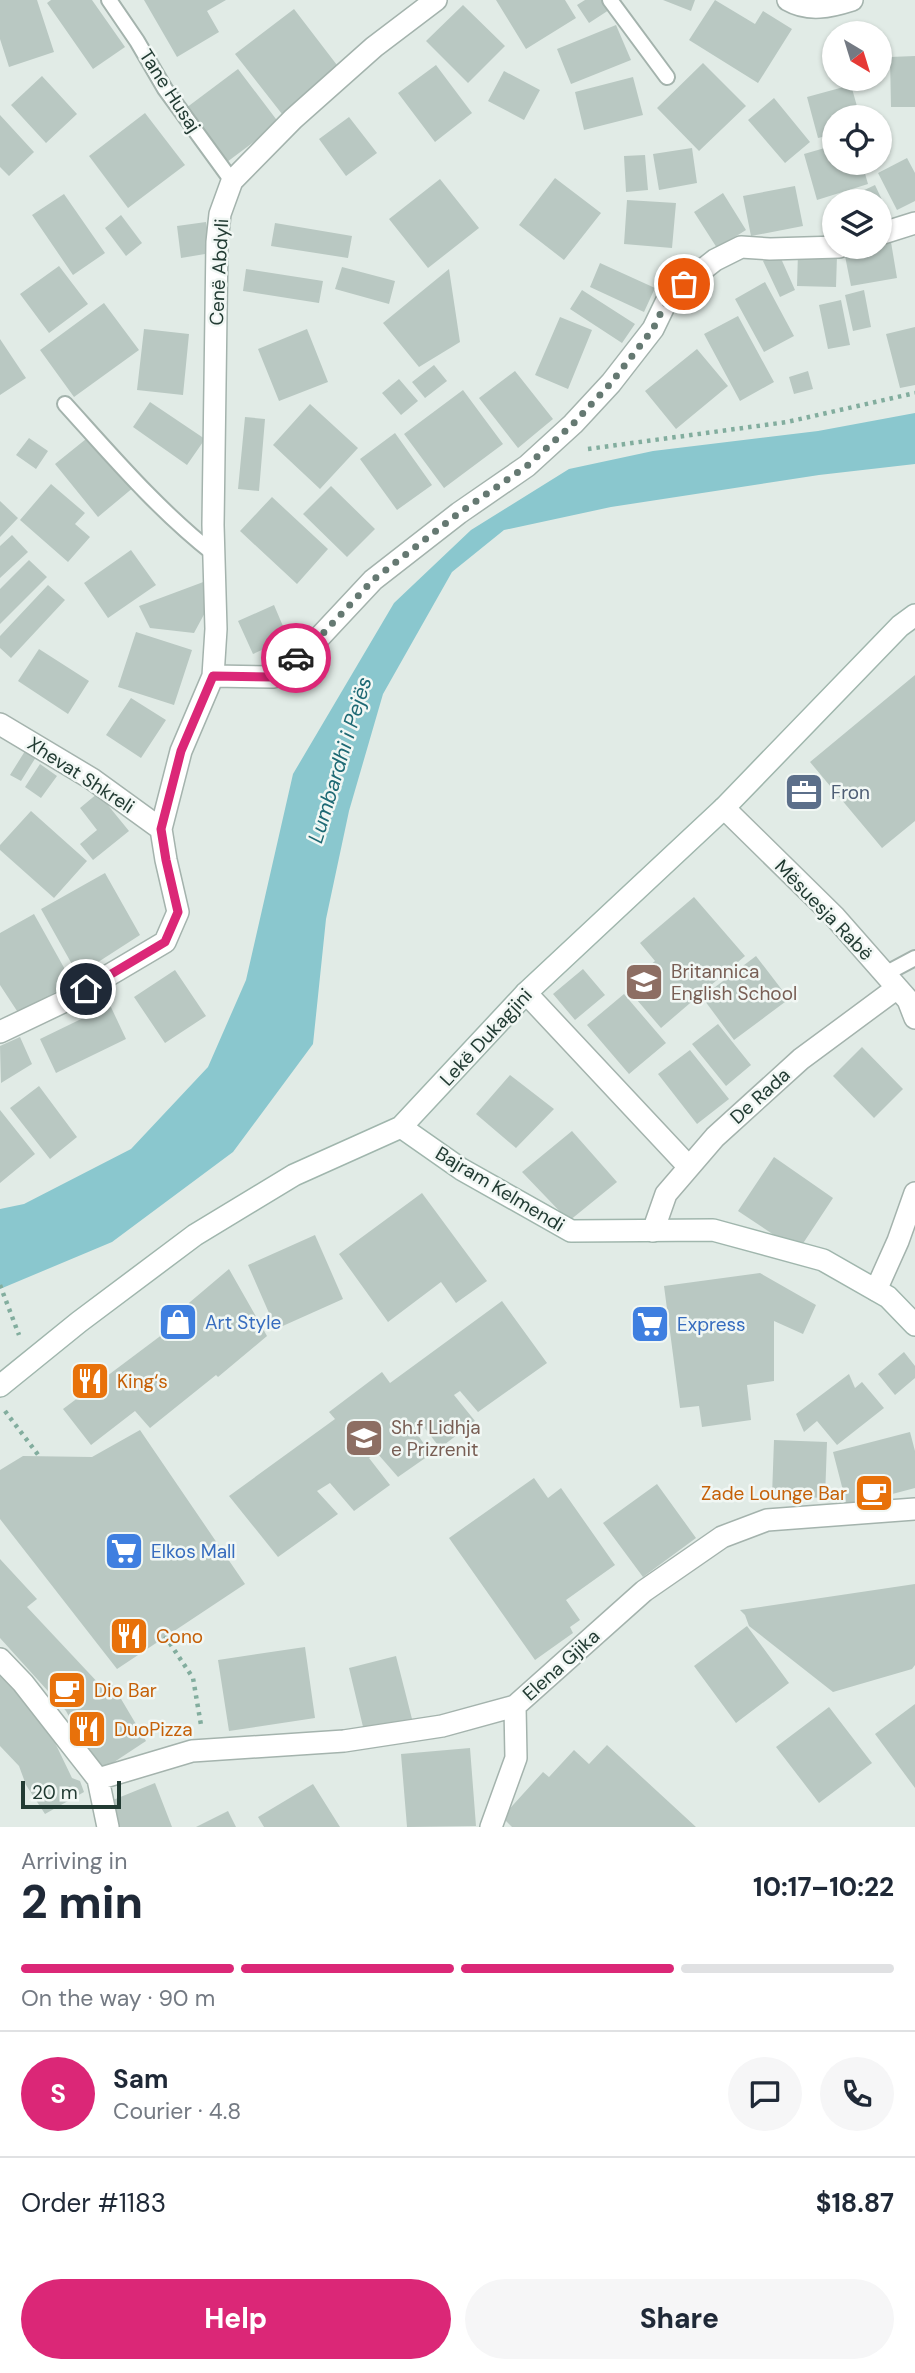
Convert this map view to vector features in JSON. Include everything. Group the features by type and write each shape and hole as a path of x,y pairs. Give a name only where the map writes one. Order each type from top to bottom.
{"street":[{"name":"Cenë Abdyli","path":"161,829 181,751 213,676 216,629 214,554 217,242 220,214 232,181 293,118 364,56 436,0"},
{"path":"788,0 798,6 827,8 852,0"},
{"path":"892,230 915,223"},
{"path":"213,676 274,677 315,642 373,580 540,454 611,383 653,329 669,296 715,260 741,247 822,247"},
{"name":"Lekë Dukagjini","path":"0,1386 79,1322 195,1235 294,1175 401,1127 526,993 724,807 900,626 915,615"},
{"name":"Xhevat Shkreli","path":"0,724 92,779 161,829"},
{"name":"Mësuesja Rabë","path":"724,807 834,916 908,1000 915,1018"},
{"path":"0,1032 67,1000 165,942 178,912 161,829"},
{"name":"De Rada","path":"653,1231 666,1194 715,1137 891,981"},
{"path":"526,993 689,1167"},
{"name":"Bajram Kelmendi","path":"401,1127 461,1169 571,1231 713,1230 823,1261 888,1297 915,1325"},
{"path":"876,1290 898,1241 915,1193"},
{"name":"Elena Gjika","path":"98,1779 192,1751 344,1741 442,1726 515,1706 645,1591 722,1537 766,1520 915,1509"},
{"path":"0,1658 98,1779 108,1827"},
{"path":"491,1827 516,1758 515,1706"}],"lane":[{"name":"Tane Husaj","path":"109,0 137,41 164,89 232,181"},
{"path":"610,0 667,76"},
{"path":"65,404 142,490 186,532 214,554"},
{"path":"891,981 915,958"}],"path":[{"path":"540,454 787,422 915,394"},
{"path":"0,1285 12,1318"},
{"path":"0,1405 39,1456"},
{"path":"165,1636 193,1678 205,1751"}],"water":[{"name":"Lumbardhi i Pejës","path":"915,413 915,464 819,475 611,507 504,530 452,572 383,694 349,811 326,919 313,1044 233,1152 112,1242 0,1289 0,1209 24,1204 131,1149 208,1067 246,980 293,774 394,603 471,530 569,469 653,451 818,431"}],"building":[{"path":"0,0 37,0 54,52 9,67 0,39"},
{"path":"51,0 92,0 125,47 93,69 47,3"},
{"path":"144,0 226,0 207,11 219,32 177,57"},
{"path":"496,0 565,0 576,18 526,49"},
{"path":"585,0 602,0 609,10 589,23 577,5"},
{"path":"663,0 695,0 691,11"},
{"path":"715,0 755,24 763,11 792,29 758,83 689,40"},
{"path":"463,5 505,46 468,83 426,41"},
{"path":"294,9 340,69 282,114 235,54"},
{"path":"616,25 631,60 571,84 557,49"},
{"path":"915,56 915,107 891,105 892,57"},
{"path":"703,63 746,106 699,151 657,108"},
{"path":"436,65 472,113 435,142 398,93"},
{"path":"238,69 279,123 227,162 186,108"},
{"path":"504,71 540,90 524,120 488,101"},
{"path":"42,76 77,114 46,143 11,105"},
{"path":"633,77 643,115 584,130 575,92"},
{"path":"829,91 853,91 857,105 822,105 822,137 818,138 807,97"},
{"path":"774,98 810,142 785,163 748,120"},
{"path":"145,113 185,165 128,208 89,156"},
{"path":"0,115 34,152 9,176 0,167"},
{"path":"349,117 377,153 346,176 319,139"},
{"path":"692,148 697,183 659,190 653,154"},
{"path":"822,149 822,175 865,175 868,184 852,189 822,189 822,198 817,200 804,154"},
{"path":"645,155 648,190 626,192 624,156"},
{"path":"907,158 915,173 915,201 897,210 892,200 892,189 886,189 879,175 892,175 892,166"},
{"path":"555,178 601,213 564,260 519,225"},
{"path":"440,179 479,228 428,268 389,219"},
{"path":"795,186 803,226 751,236 743,196"},
{"path":"723,193 746,230 717,248 694,212"},
{"path":"64,194 105,253 73,275 32,215"},
{"path":"627,200 676,203 672,248 624,244"},
{"path":"121,215 142,243 126,256 105,228"},
{"path":"206,222 211,253 181,258 177,226"},
{"path":"275,223 352,236 348,258 271,246"},
{"path":"892,248 897,278 851,286 846,259 892,259"},
{"path":"798,253 822,254 822,259 837,259 836,287 797,286"},
{"path":"779,254 795,290 780,297 763,261"},
{"path":"600,263 655,288 644,312 590,287"},
{"path":"59,266 88,304 49,333 20,294"},
{"path":"342,267 395,281 389,304 335,289"},
{"path":"246,269 323,281 319,303 243,291"},
{"path":"449,269 460,342 419,367 383,323"},
{"path":"765,282 794,336 764,352 735,299"},
{"path":"582,290 635,324 622,343 570,309"},
{"path":"864,290 871,327 853,331 845,295"},
{"path":"841,300 850,345 828,349 819,305"},
{"path":"104,303 139,350 74,397 40,350"},
{"path":"738,316 774,382 740,401 704,334"},
{"path":"560,317 592,330 568,389 535,375"},
{"path":"915,327 915,385 900,388 886,334"},
{"path":"144,329 189,334 183,395 137,390"},
{"path":"307,329 328,382 279,401 258,349"},
{"path":"0,339 26,378 0,395"},
{"path":"697,349 728,386 676,429 645,391"},
{"path":"434,365 447,381 425,398 412,382"},
{"path":"515,371 553,419 518,448 479,398"},
{"path":"808,371 813,389 794,394 789,377"},
{"path":"399,379 418,401 401,415 382,393"},
{"path":"463,390 503,444 444,488 404,434"},
{"path":"150,402 205,439 187,465 133,427"},
{"path":"310,404 358,448 320,489 273,445"},
{"path":"245,417 265,419 259,491 238,489"},
{"path":"395,433 432,485 397,510 360,459"},
{"path":"91,435 134,487 98,517 55,464"},
{"path":"29,438 48,451 36,469 16,455"},
{"path":"51,484 85,513 75,524 90,537 68,562 20,520"},
{"path":"331,486 375,529 347,557 303,514"},
{"path":"272,497 328,549 297,584 240,531"},
{"path":"0,501 18,518 0,537"},
{"path":"12,535 28,552 0,578 0,546"},
{"path":"131,550 156,585 108,618 84,583"},
{"path":"29,560 47,577 0,624 0,589"},
{"path":"206,581 208,607 194,633 150,628 139,606"},
{"path":"48,585 65,600 11,658 0,648 0,636"},
{"path":"274,605 288,638 253,654 238,621"},
{"path":"136,632 192,650 174,705 118,687"},
{"path":"39,649 89,681 68,714 18,681"},
{"path":"915,675 915,821 882,848 810,762"},
{"path":"131,698 166,720 141,758 106,735"},
{"path":"25,751 36,757 21,781 10,775"},
{"path":"40,764 57,776 41,798 25,787"},
{"path":"98,793 129,831 93,860 80,844 97,830 80,808"},
{"path":"31,811 87,861 54,898 0,850 0,845"},
{"path":"105,873 140,935 78,975 41,909"},
{"path":"694,897 745,956 661,1028 625,986 655,961 640,943"},
{"path":"34,914 72,982 19,1014 0,985 0,933"},
{"path":"756,956 789,999 734,1040 702,997"},
{"path":"583,969 605,995 575,1020 553,994"},
{"path":"175,970 206,1016 165,1043 134,997"},
{"path":"624,994 666,1043 629,1074 587,1025"},
{"path":"110,1005 126,1039 56,1073 40,1039"},
{"path":"718,1024 751,1065 726,1086 692,1044"},
{"path":"20,1037 32,1064 1,1083 0,1046"},
{"path":"862,1047 903,1089 874,1118 833,1076"},
{"path":"690,1050 729,1099 697,1124 658,1074"},
{"path":"510,1075 554,1109 516,1148 476,1114"},
{"path":"39,1086 77,1137 50,1159 10,1108"},
{"path":"0,1110 35,1154 0,1183"},
{"path":"572,1131 617,1182 569,1221 522,1172"},
{"path":"774,1157 833,1198 798,1251 738,1211"},
{"path":"422,1193 487,1281 456,1303 441,1282 388,1322 339,1254"},
{"path":"315,1235 343,1299 276,1329 248,1265"},
{"path":"229,1269 267,1336 150,1428 135,1411 91,1445 63,1409 175,1325 170,1319"},
{"path":"760,1273 816,1305 803,1334 774,1321 774,1381 747,1385 751,1420 702,1427 699,1406 680,1408 664,1286"},
{"name":"Sh.f Lidhja e Prizrenit","path":"502,1301 547,1363 478,1412 460,1391 454,1395 475,1421 440,1448 421,1423 413,1428 431,1454 398,1477 377,1453 369,1458 390,1485 354,1511 330,1483 317,1491 338,1514 278,1557 229,1496 335,1419 329,1412 382,1372 390,1383"},
{"path":"904,1352 915,1366 915,1378 895,1395 878,1374"},
{"path":"849,1374 855,1388 862,1382 884,1408 837,1445 817,1421 804,1432 796,1414"},
{"name":"Elkos Mall","path":"140,1430 245,1584 117,1669 0,1519 0,1470 23,1456 92,1457"},
{"path":"910,1432 915,1451 915,1488 847,1506 833,1452"},
{"path":"774,1440 827,1442 825,1498 772,1496"},
{"path":"534,1478 548,1498 561,1488 615,1565 566,1600 580,1620 570,1627 573,1633 535,1660 449,1538"},
{"path":"657,1484 696,1538 643,1577 603,1523"},
{"path":"0,1559 37,1599 27,1607 102,1687 111,1682 146,1741 99,1772 66,1711 0,1638"},
{"path":"915,1584 915,1665 912,1669 833,1692 749,1626 740,1610"},
{"path":"747,1626 789,1683 736,1723 694,1666"},
{"path":"305,1647 315,1718 229,1731 218,1660"},
{"path":"396,1656 412,1719 364,1731 349,1668"},
{"path":"0,1672 46,1724 72,1778 80,1781 84,1792 45,1814 26,1785 19,1766 0,1746"},
{"path":"915,1704 915,1788 875,1734"},
{"path":"829,1707 872,1763 819,1803 776,1747"},
{"path":"607,1745 696,1827 512,1827 502,1817 543,1772 549,1777 574,1750 589,1764"},
{"path":"470,1748 476,1826 407,1827 401,1754"},
{"path":"155,1783 172,1827 118,1827 108,1802"},
{"path":"313,1784 340,1827 264,1827 258,1817"},
{"path":"228,1811 236,1827 196,1827"}],"way so far":[{"path":"296,658 315,642 373,580 459,513 527,466 573,424 611,383 653,329 669,296 684,284"}],"place":[{"name":"Fron","path":"804,792"},
{"name":"Britannica English School","path":"644,982"},
{"name":"Art Style","path":"178,1322"},
{"name":"Express","path":"650,1324"},
{"name":"King‘s","path":"90,1381"},
{"name":"Sh.f Lidhja e Prizrenit","path":"364,1438"},
{"name":"Zade Lounge Bar","path":"874,1493"},
{"name":"Elkos Mall","path":"124,1551"},
{"name":"Cono","path":"129,1636"},
{"name":"Dio Bar","path":"67,1690"},
{"name":"DuoPizza","path":"87,1729"}],"route":[{"path":"86,989 165,942 178,912 161,829 181,751 213,676 274,677 296,658"}]}
